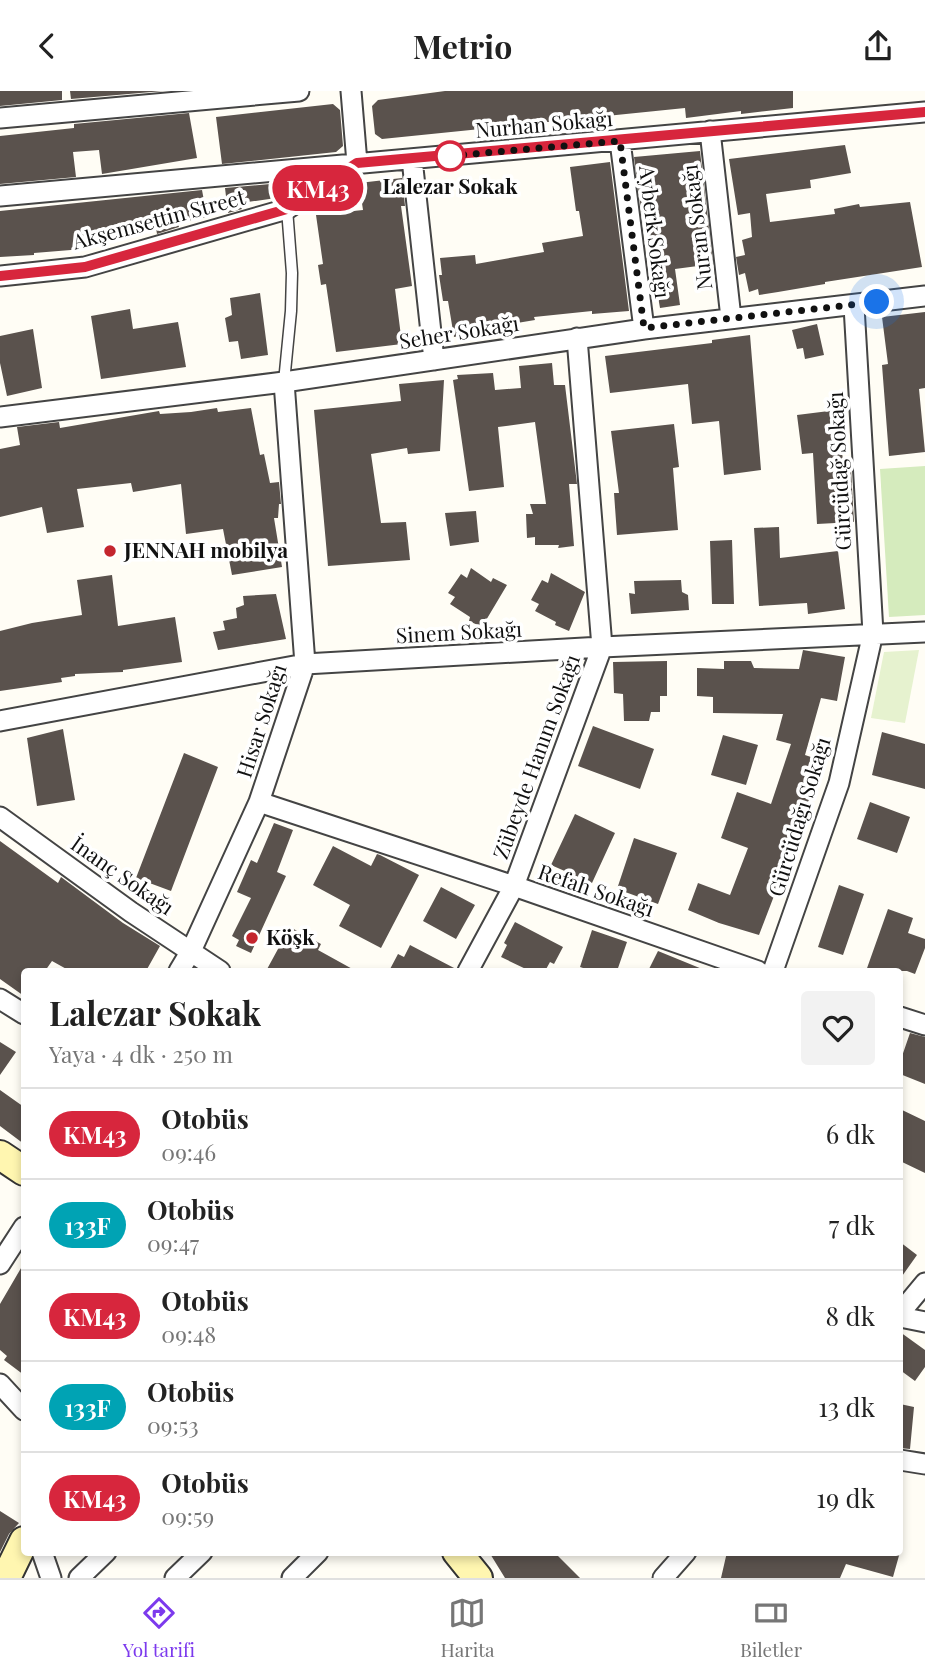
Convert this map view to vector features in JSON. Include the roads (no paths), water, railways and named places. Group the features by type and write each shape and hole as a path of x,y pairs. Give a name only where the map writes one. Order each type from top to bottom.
{"street":[{"path":"0,118 299,91"},
{"path":"351,91 357,163"},
{"name":"Nurhan Sokağı","path":"0,196 925,112"},
{"name":"Nuran Sokağı","path":"710,131 731,318"},
{"name":"Ayberk Sokağı","path":"620,141 644,328"},
{"path":"412,159 434,360"},
{"name":"Akşemsettin Street","path":"0,276 85,267 287,209 357,163"},
{"name":"Seher Sokağı","path":"0,417 284,382 644,328 925,296"},
{"name":"Gürcüdağ Sokağı","path":"853,306 873,633"},
{"name":"Zübeyde Hanım Sokağı","path":"470,968 514,886 602,647 577,338"},
{"name":"Hisar Sokağı","path":"180,968 191,951 260,802 305,664 284,382"},
{"name":"Sinem Sokağı","path":"0,721 305,664 925,632"},
{"name":"Gürcüdağı Sokağı","path":"774,968 839,782 873,633"},
{"name":"Refah Sokağı","path":"260,802 749,968"},
{"name":"İnanç Sokağı","path":"0,817 131,912 216,968"},
{"path":"0,999 21,1012"},
{"path":"903,1018 925,1025"},
{"path":"0,1155 21,1169"},
{"path":"0,1264 21,1232"},
{"path":"903,1311 925,1283"},
{"path":"903,1316 925,1321"},
{"path":"0,1384 21,1407"},
{"path":"903,1460 925,1464"},
{"path":"6,1578 21,1547"},
{"path":"43,1556 51,1578"},
{"path":"79,1578 102,1556"},
{"path":"175,1578 198,1556"},
{"path":"292,1578 314,1556"},
{"path":"460,1556 478,1578"},
{"path":"663,1578 683,1556"}],"lane":[{"path":"284,382 292,272 287,209"}],"place":[{"name":"Lalezar Sokak","path":"450,156"},
{"name":"JENNAH mobilya","path":"110,551"},
{"name":"Köşk","path":"252,938"}]}
